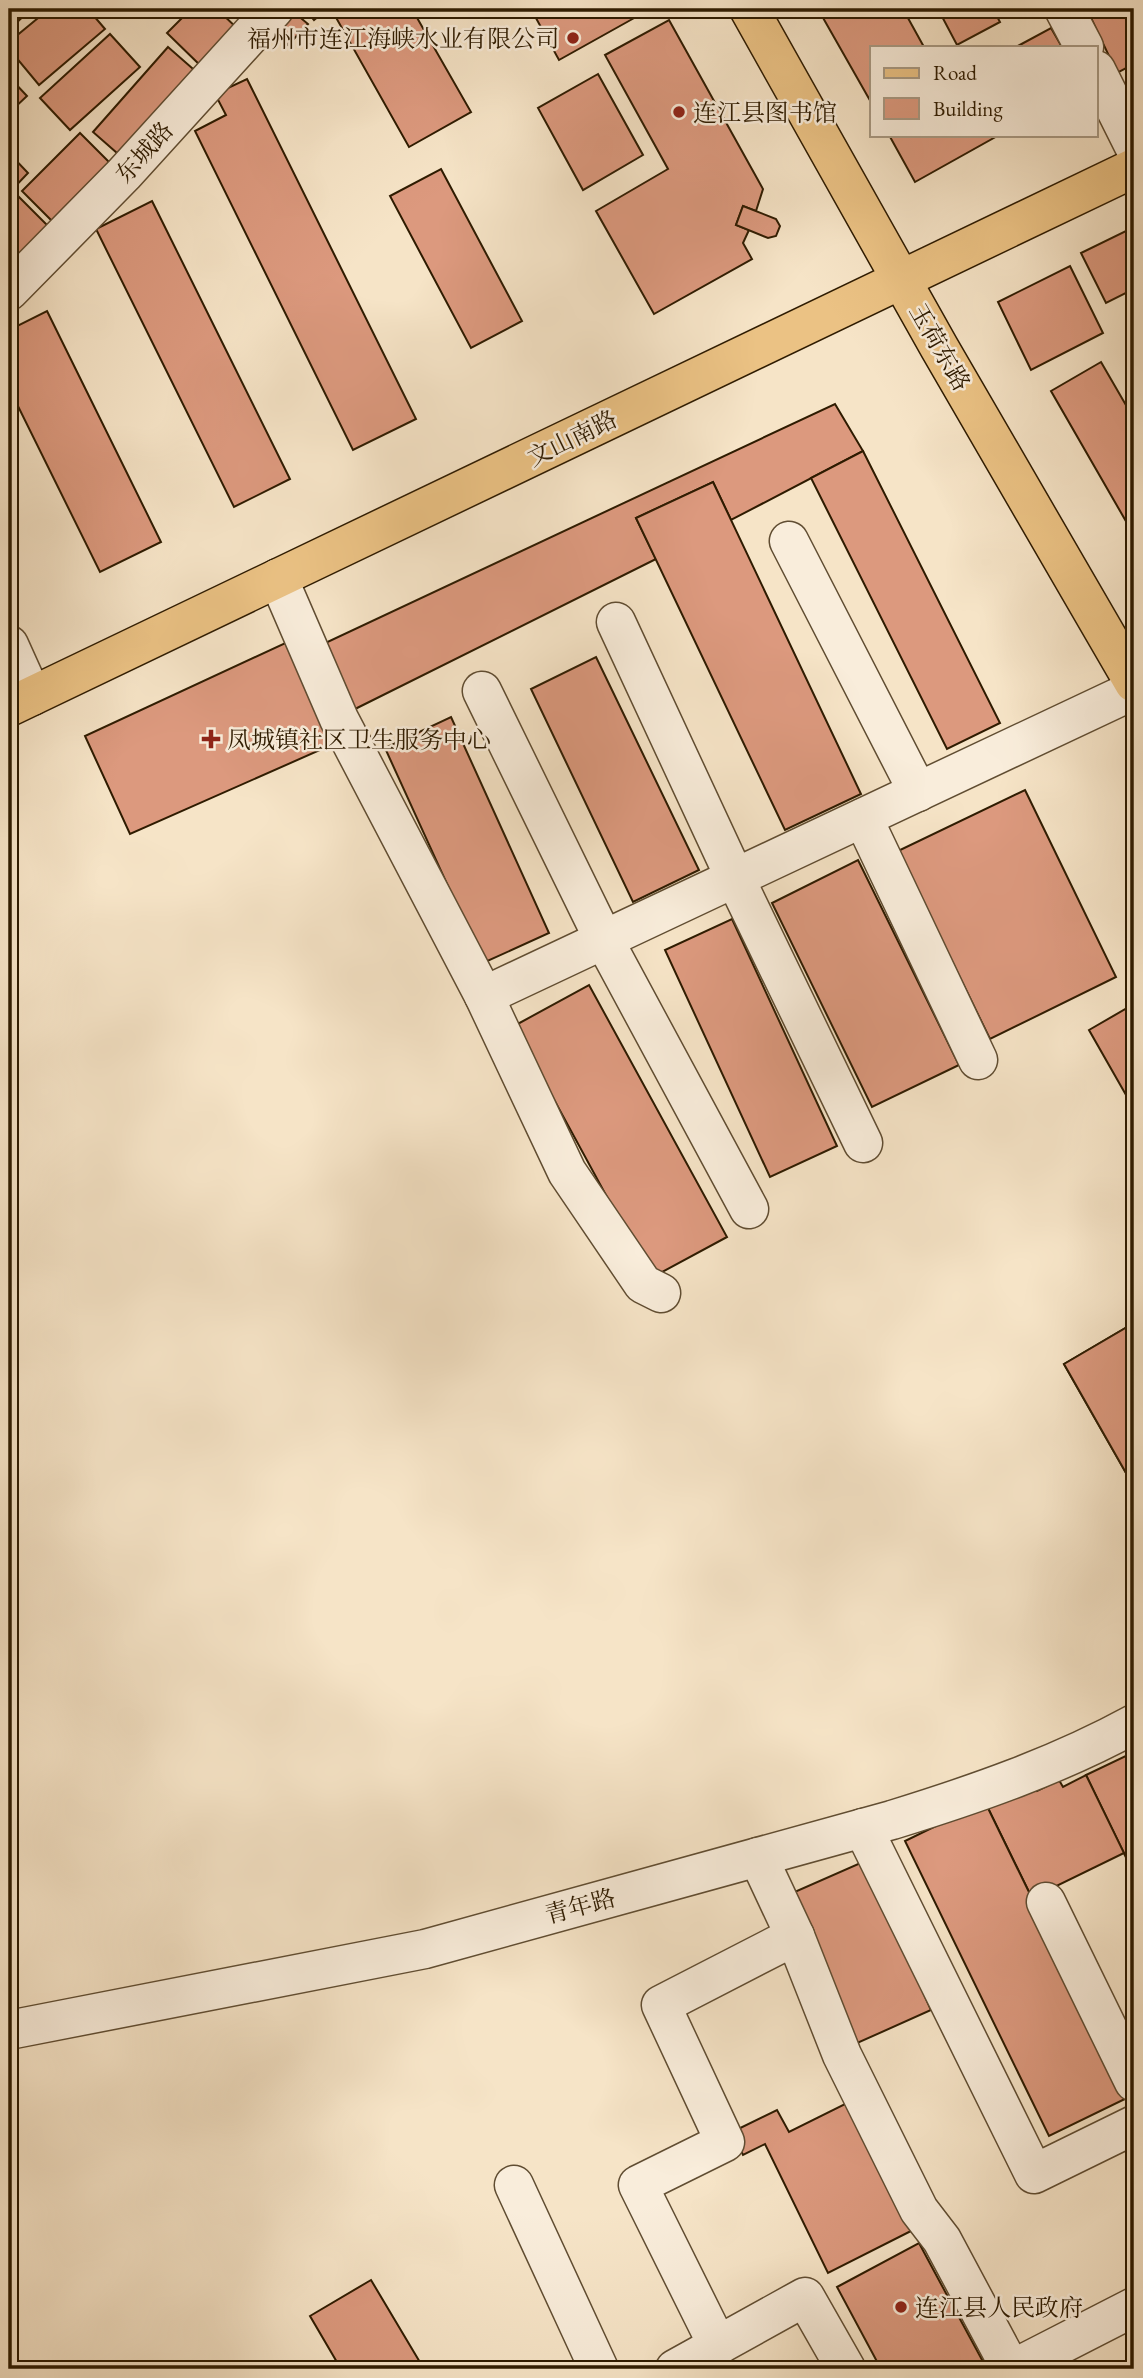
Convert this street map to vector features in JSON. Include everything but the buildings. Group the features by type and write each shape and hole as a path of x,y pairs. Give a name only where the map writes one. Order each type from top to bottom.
{"main road":[{"name":"玉荷东路","path":"749,9 1134,683"},
{"name":"文山南路","path":"20,702 1134,168"}],"street":[{"name":"东城路","path":"9,291 124,174 274,9"},
{"path":"1064,9 1083,46"},
{"path":"1098,74 1134,146"},
{"path":"789,541 918,792"},
{"path":"278,578 339,719 484,996 567,1172 643,1284 661,1293"},
{"path":"616,622 735,878 863,1143"},
{"path":"9,645 20,702"},
{"path":"484,996 1134,690"},
{"path":"481,691 604,940 749,1209"},
{"path":"863,818 978,1060"},
{"name":"青年路","path":"9,2030 425,1948 863,1828 1022,1777 1134,1724"},
{"path":"863,1828 1034,2174 1134,2125"},
{"path":"758,1857 795,1936 842,2054 919,2210 942,2240 1012,2369 1134,2307"},
{"path":"1046,1902 1134,2082"},
{"path":"718,2346 638,2185 725,2142 661,2005 795,1936"},
{"path":"514,2185 599,2369"},
{"path":"675,2369 805,2297 846,2369"}],"place":[{"name":"福州市连江海峡水业有限公司","path":"573,38"},
{"name":"连江县图书馆","path":"679,112"},
{"name":"凤城镇社区卫生服务中心","path":"211,739"},
{"name":"连江县人民政府","path":"901,2307"}]}
